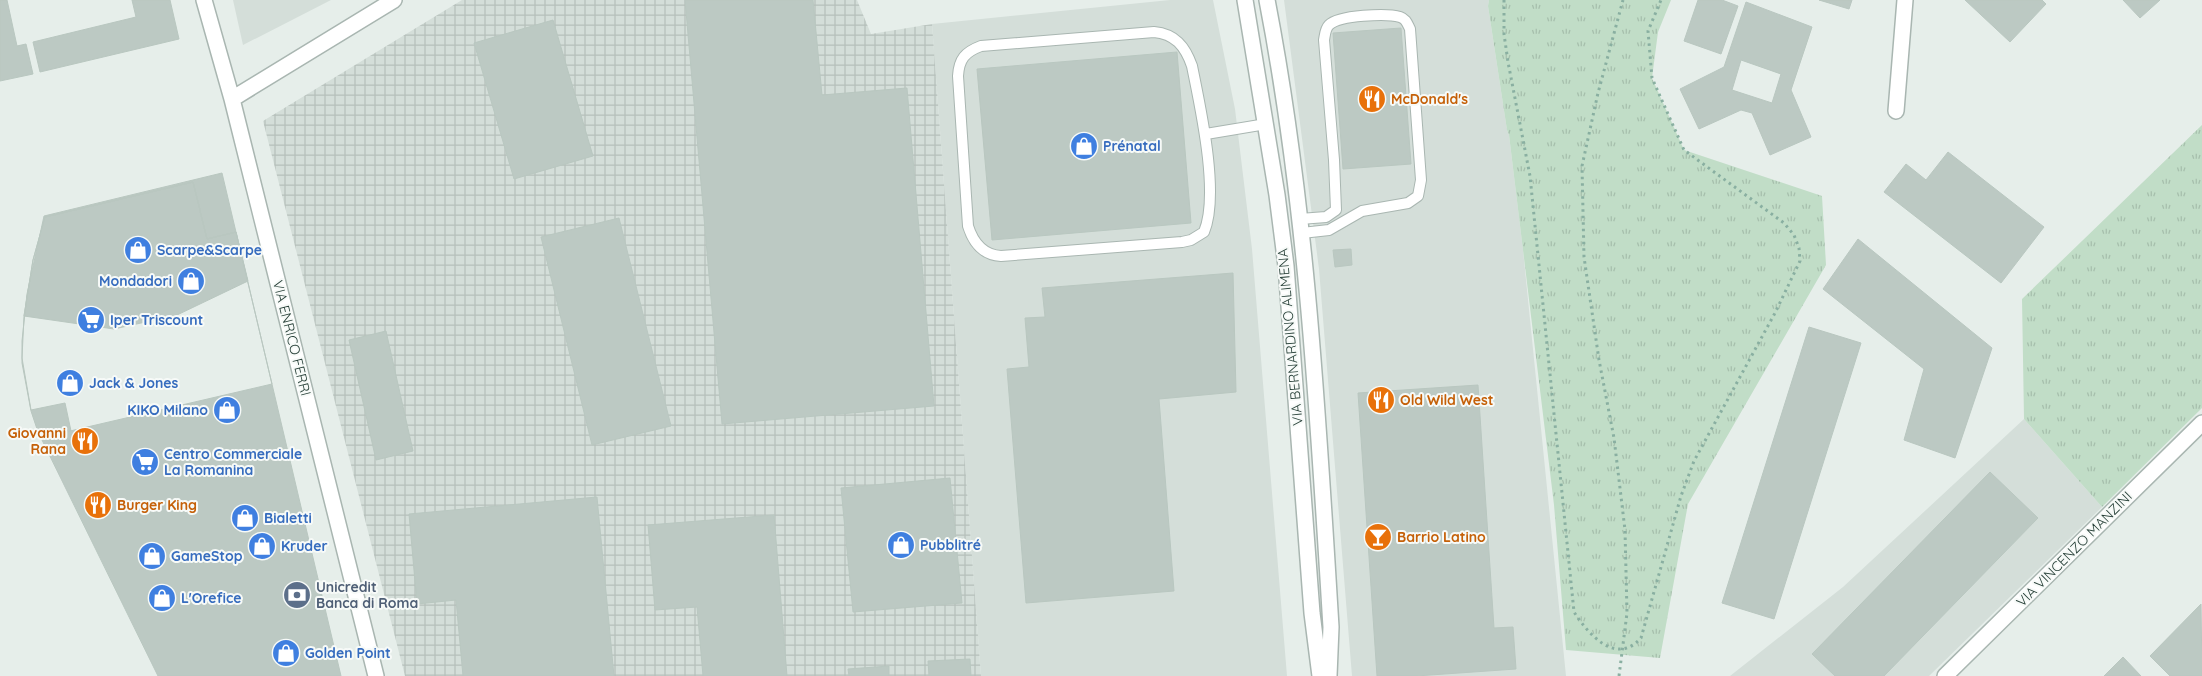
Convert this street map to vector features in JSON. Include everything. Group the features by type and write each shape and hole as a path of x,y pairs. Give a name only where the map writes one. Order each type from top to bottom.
{"street":[{"name":"VIA ENRICO FERRI","path":"204,0 232,99 376,676"},
{"path":"232,99 394,0"},
{"name":"VIA BERNARDINO ALIMENA","path":"1245,0 1266,124 1286,266 1312,614 1320,676"},
{"name":"VIA BERNARDINO ALIMENA","path":"1267,0 1289,129 1301,226 1311,334 1330,619 1329,676"},
{"path":"1896,111 1905,0"},
{"name":"VIA VINCENZO MANZINI","path":"1945,676 2202,423"}],"lane":[{"path":"1380,15 1399,17 1407,22 1410,29 1421,180 1418,196 1408,203 1362,211 1328,230 1301,226 1326,217 1336,210 1334,160 1324,40 1326,30 1330,24 1349,18 1380,15"},
{"path":"1162,33 1178,41 1189,57 1206,134 1210,209 1207,225 1204,232 1199,236 1182,242 994,256 975,242 968,226 958,76 960,60 969,51 981,46 1162,33"},
{"path":"1206,134 1266,124"}],"path":[{"path":"1504,0 1504,34 1530,176 1574,612 1585,629 1601,644 1622,650 1632,648 1641,638 1681,496 1694,461 1775,313 1800,261 1799,248 1794,235 1784,223 1684,150 1652,78 1648,31 1661,0"},
{"path":"1619,676 1627,613 1625,530 1614,438 1599,360 1584,257 1582,166 1598,93 1622,0"}],"shaded area":[{"path":"233,0 331,0 243,45"},
{"path":"462,0 857,0 871,34 932,24 981,676 405,676 263,121"},
{"path":"1170,0 1213,0 1235,109 1252,249 1287,676 981,676 932,24"},
{"path":"1284,0 1489,0 1488,6 1509,135 1523,250 1566,676 1352,676 1319,269"},
{"path":"2024,419 2102,507 1929,676 1730,676 1843,587"}],"green space":[{"path":"1489,0 1671,0 1658,32 1652,78 1684,150 1822,196 1826,265 1688,504 1660,658 1566,650 1554,505 1509,135 1488,6"},
{"path":"2202,125 2202,408 2102,507 2024,419 2022,299"}],"building":[{"path":"0,0 7,0 17,46 26,44 33,74 0,81"},
{"path":"132,0 170,0 179,39 40,72 33,42 136,17"},
{"path":"685,0 813,0 822,95 907,88 934,406 722,424"},
{"path":"1698,0 1722,0 1738,6 1721,54 1684,41"},
{"path":"1819,0 1852,0 1849,9"},
{"path":"1965,0 2042,0 2046,4 2010,42"},
{"path":"2123,0 2160,0 2140,18"},
{"path":"1746,2 1812,27 1791,90 1811,137 1770,155 1752,113 1741,110 1699,129 1680,89 1724,67","holes":["1741,60 1781,74 1772,103 1732,90"]},
{"path":"553,20 593,156 514,179 474,43"},
{"name":"McDonald's","path":"1401,28 1411,164 1343,169 1333,33"},
{"name":"Prénatal","path":"1177,52 1191,223 992,240 977,69"},
{"path":"1948,152 2044,227 2001,283 1884,192 1906,164 1926,180"},
{"path":"222,173 272,384 40,438 31,411 22,363 22,341 27,294 44,216"},
{"path":"193,182 207,239 236,232 341,676 158,676 41,438 71,431 65,403 31,410 22,358 24,316 33,260 45,217"},
{"name":"Scarpe&Scarpe","path":"193,182 207,239 236,232 248,281 177,315 114,329 24,316 33,260 45,217"},
{"path":"619,218 671,426 592,445 541,237"},
{"path":"1858,239 1992,348 1955,458 1904,440 1924,369 1823,289"},
{"path":"1351,249 1352,265 1335,267 1333,250"},
{"path":"1233,273 1236,392 1159,399 1174,591 1026,603 1007,369 1029,367 1025,318 1045,317 1042,288"},
{"path":"1809,327 1861,343 1774,619 1722,603"},
{"path":"386,331 413,451 376,460 349,340"},
{"path":"1478,385 1494,628 1513,627 1516,669 1416,676 1377,676 1358,393"},
{"path":"1990,472 2038,518 1884,676 1835,676 1812,654"},
{"name":"Pubblitré","path":"950,478 962,603 853,612 841,488"},
{"path":"597,497 614,676 463,676 456,600 417,604 409,514"},
{"path":"774,515 787,676 703,676 697,607 655,610 648,525"},
{"path":"2201,604 2202,676 2170,676 2150,656"},
{"path":"2123,657 2141,676 2104,676"},
{"path":"970,659 971,676 929,676 928,661"},
{"path":"889,666 889,676 849,676 848,669"}],"place":[{"name":"McDonald's","path":"1372,99"},
{"name":"Prénatal","path":"1084,146"},
{"name":"Scarpe&Scarpe","path":"138,250"},
{"name":"Mondadori","path":"191,281"},
{"name":"Iper Triscount","path":"91,320"},
{"name":"Jack & Jones","path":"70,383"},
{"name":"Old Wild West","path":"1381,400"},
{"name":"KIKO Milano","path":"227,410"},
{"name":"Giovanni Rana","path":"85,441"},
{"name":"Centro Commerciale La Romanina","path":"145,462"},
{"name":"Burger King","path":"98,505"},
{"name":"Bialetti","path":"245,518"},
{"name":"Barrio Latino","path":"1378,537"},
{"name":"Pubblitré","path":"901,545"},
{"name":"Kruder","path":"262,546"},
{"name":"GameStop","path":"152,556"},
{"name":"Unicredit Banca di Roma","path":"297,595"},
{"name":"L'Orefice","path":"162,598"},
{"name":"Golden Point","path":"286,653"}]}
